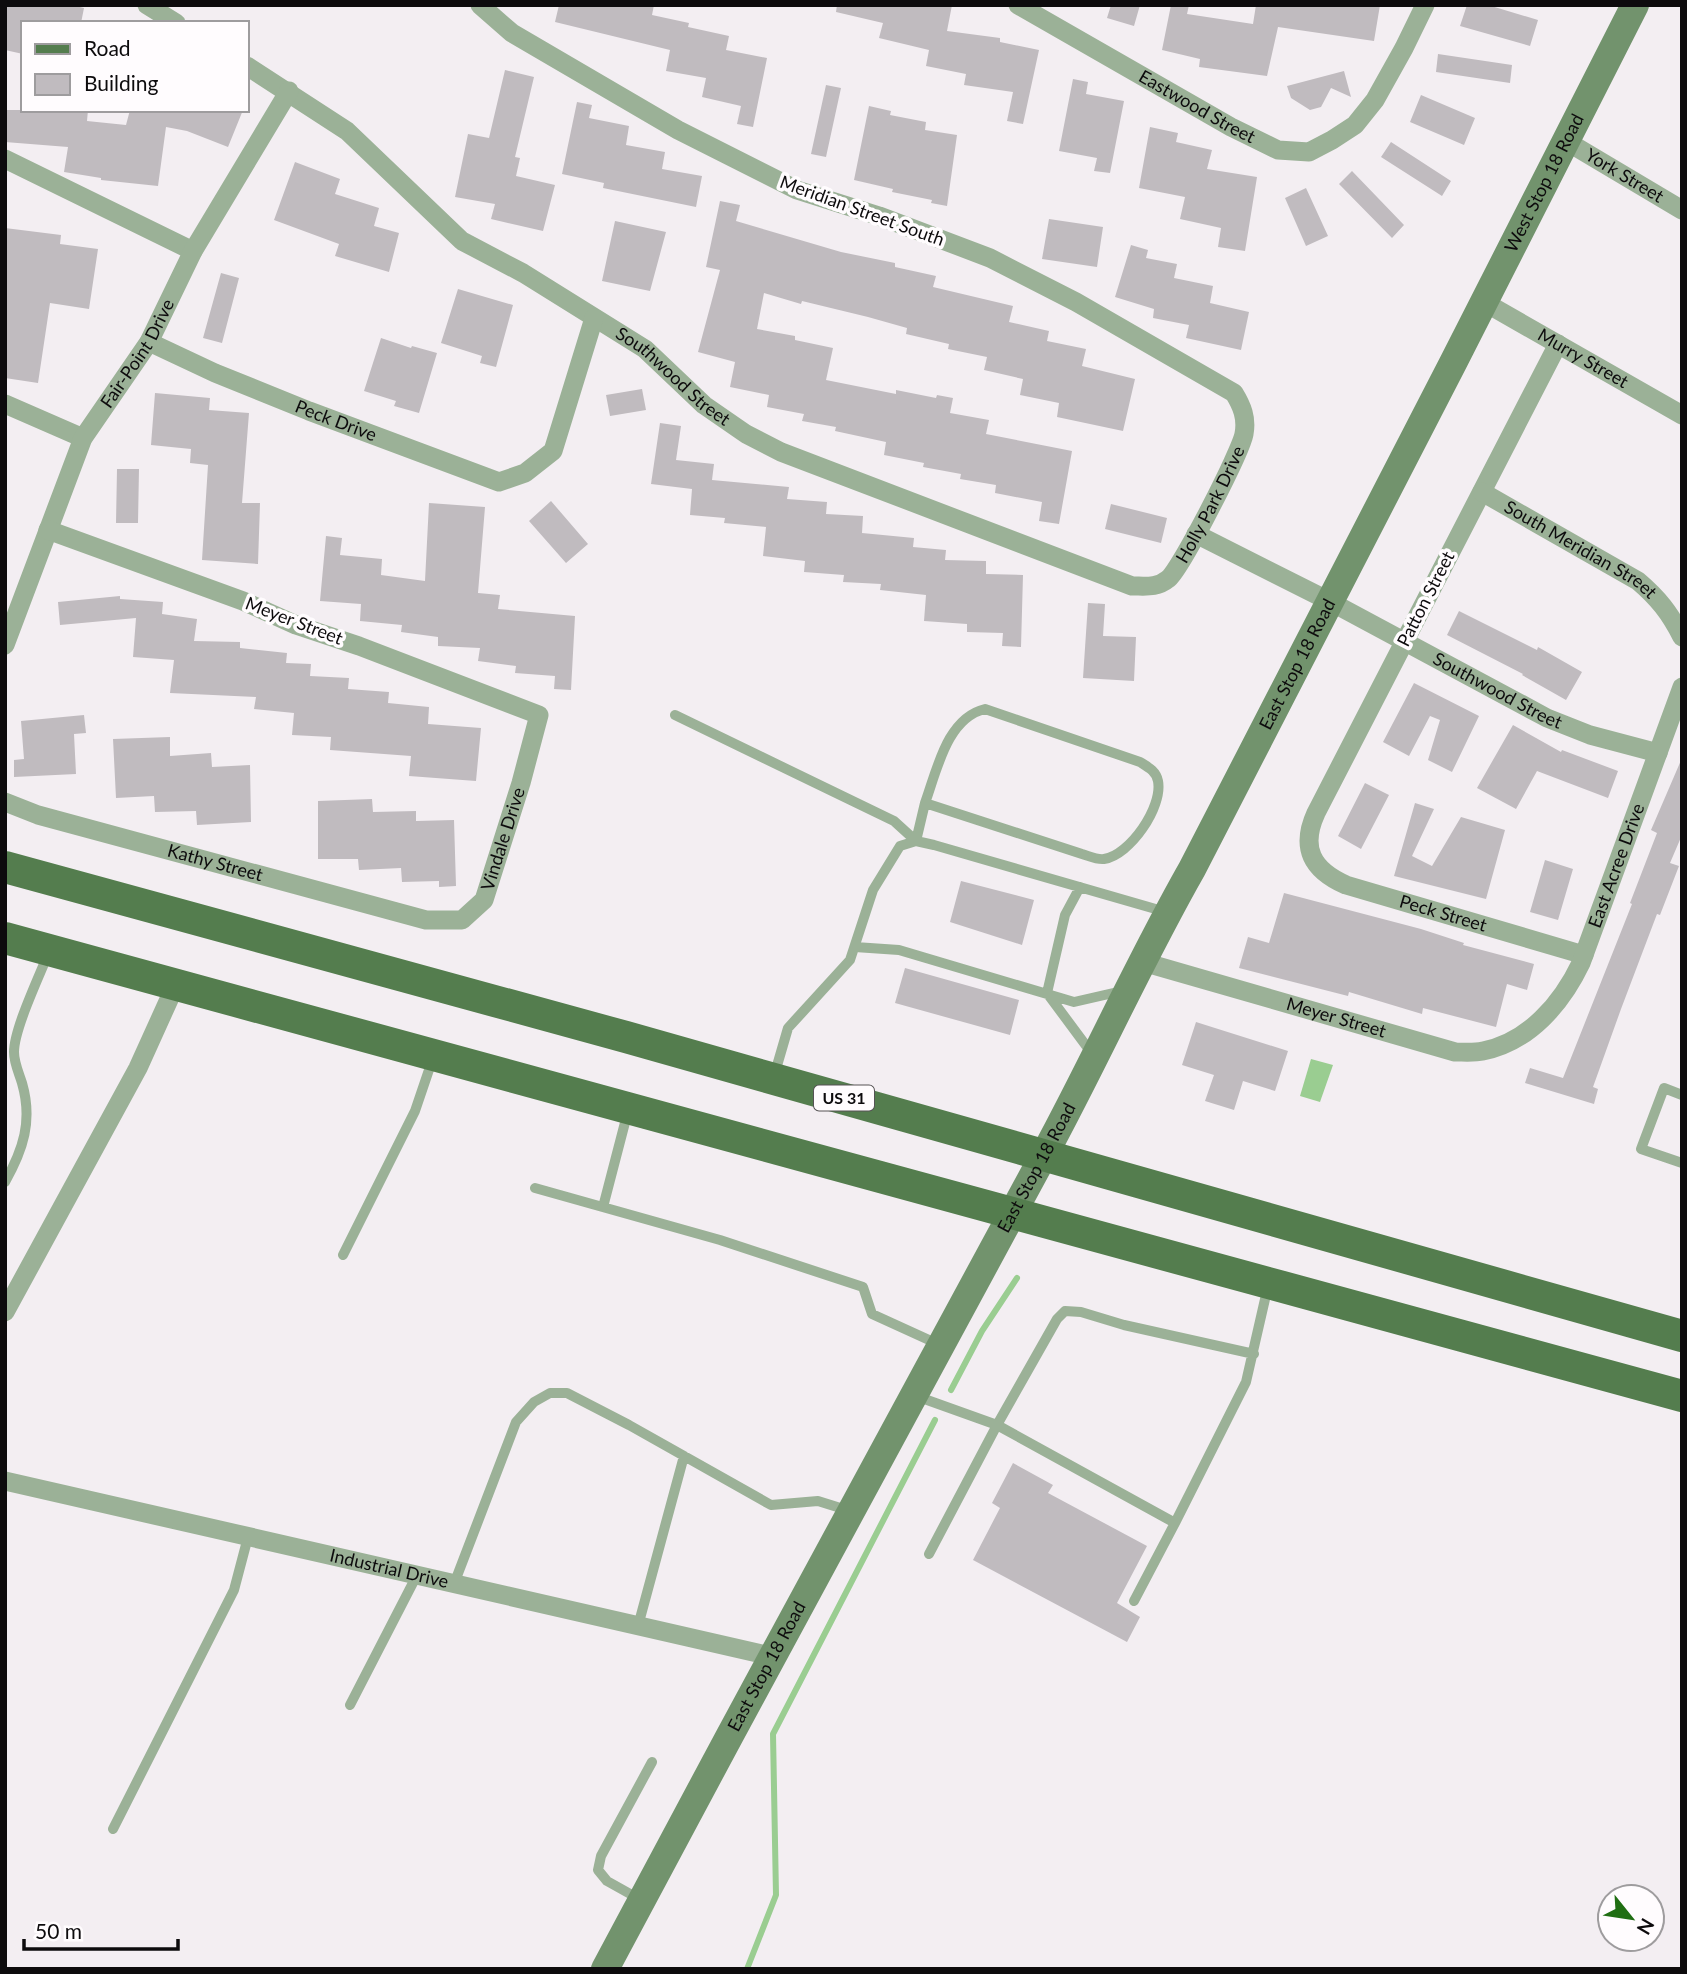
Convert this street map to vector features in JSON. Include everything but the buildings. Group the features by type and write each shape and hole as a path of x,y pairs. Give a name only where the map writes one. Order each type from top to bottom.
{"main road":[{"name":"US 31","path":"5,867 774,1078 1682,1336"},
{"path":"5,938 1682,1396"}],"street":[{"path":"147,5 173,21"},
{"name":"Meridian Street South","path":"480,5 512,33 678,130 797,190 879,216 990,258 1076,302 1212,378 1234,393 1244,410"},
{"name":"Eastwood Street","path":"1018,5 1231,127 1278,150 1309,152 1355,125 1374,100 1425,5"},
{"name":"West Stop 18 Road","path":"1454,361 1634,5"},
{"name":"Southwood Street","path":"248,67 348,131 461,241 523,272 645,349 704,405 746,434 781,452 1132,586 1154,586"},
{"name":"Fair-Point Drive","path":"7,633 83,438 149,342 193,251 289,91"},
{"name":"York Street","path":"1566,141 1682,210"},
{"path":"5,159 193,251"},
{"name":"Murry Street","path":"1485,302 1682,415"},
{"name":"Peck Drive","path":"149,342 297,406 499,482 525,473 553,451 594,318"},
{"name":"Patton Street","path":"1312,857 1307,842 1308,830 1558,344"},
{"name":"East Stop 18 Road","path":"605,1969 771,1656 1044,1155 1454,361"},
{"path":"5,404 83,438"},
{"name":"Holly Park Drive","path":"1154,586 1169,578 1178,567 1196,534 1244,434 1244,410"},
{"name":"South Meridian Street","path":"1482,492 1637,581 1656,596 1671,615 1682,637"},
{"name":"Meyer Street","path":"48,530 232,597 296,625 359,646 538,715"},
{"name":"Southwood Street","path":"1196,534 1565,726 1658,753"},
{"name":"East Acree Drive","path":"1528,1031 1554,1007 1570,985 1584,955 1682,687"},
{"name":"Vindale Drive","path":"426,920 462,920 484,900 521,783 538,715"},
{"name":"Kathy Street","path":"5,802 38,815 426,920"},
{"name":"Peck Street","path":"1312,857 1321,870 1346,886 1584,955"},
{"name":"Meyer Street","path":"1143,962 1455,1052 1481,1052 1503,1045 1528,1031"},
{"path":"5,1312 138,1068 176,984"},
{"name":"Industrial Drive","path":"5,1481 771,1656"}],"lane":[{"path":"916,841 925,803 947,743 963,720 973,712 985,709 1140,762 1153,770 1158,780 1156,804 1138,836 1116,855 1105,859 925,803"},
{"path":"675,715 894,821 916,841 1167,913"},
{"path":"774,1078 788,1028 850,960 878,882 900,846 916,841"},
{"path":"1080,887 1065,915 1047,993 1094,1057"},
{"path":"855,947 899,950 1074,1002 1129,989"},
{"path":"5,1182 22,1150 28,1121 27,1105 14,1051 18,1033 50,950"},
{"path":"343,1255 415,1111 435,1054"},
{"path":"1682,1095 1664,1088 1641,1149 1682,1163"},
{"path":"603,1207 629,1107"},
{"path":"535,1188 720,1240 863,1287 872,1314 941,1345"},
{"path":"1134,1601 1246,1382 1269,1282"},
{"path":"929,1553 997,1425 1057,1319 1065,1311 1081,1312 1124,1325 1254,1354"},
{"path":"454,1584 516,1422 534,1402 550,1393 567,1393 771,1505 818,1501 850,1511"},
{"path":"914,1394 997,1425 1175,1522"},
{"path":"638,1626 684,1456"},
{"path":"113,1829 234,1590 248,1537"},
{"path":"350,1705 417,1575"},
{"path":"642,1900 607,1881 598,1871 601,1856 652,1762"}],"shaded area":[{"path":"1311,1059 1333,1065 1320,1102 1300,1096"}],"waterway":[{"path":"951,1390 982,1331 1017,1278"},
{"path":"747,1969 776,1895 773,1734 935,1420"}]}
